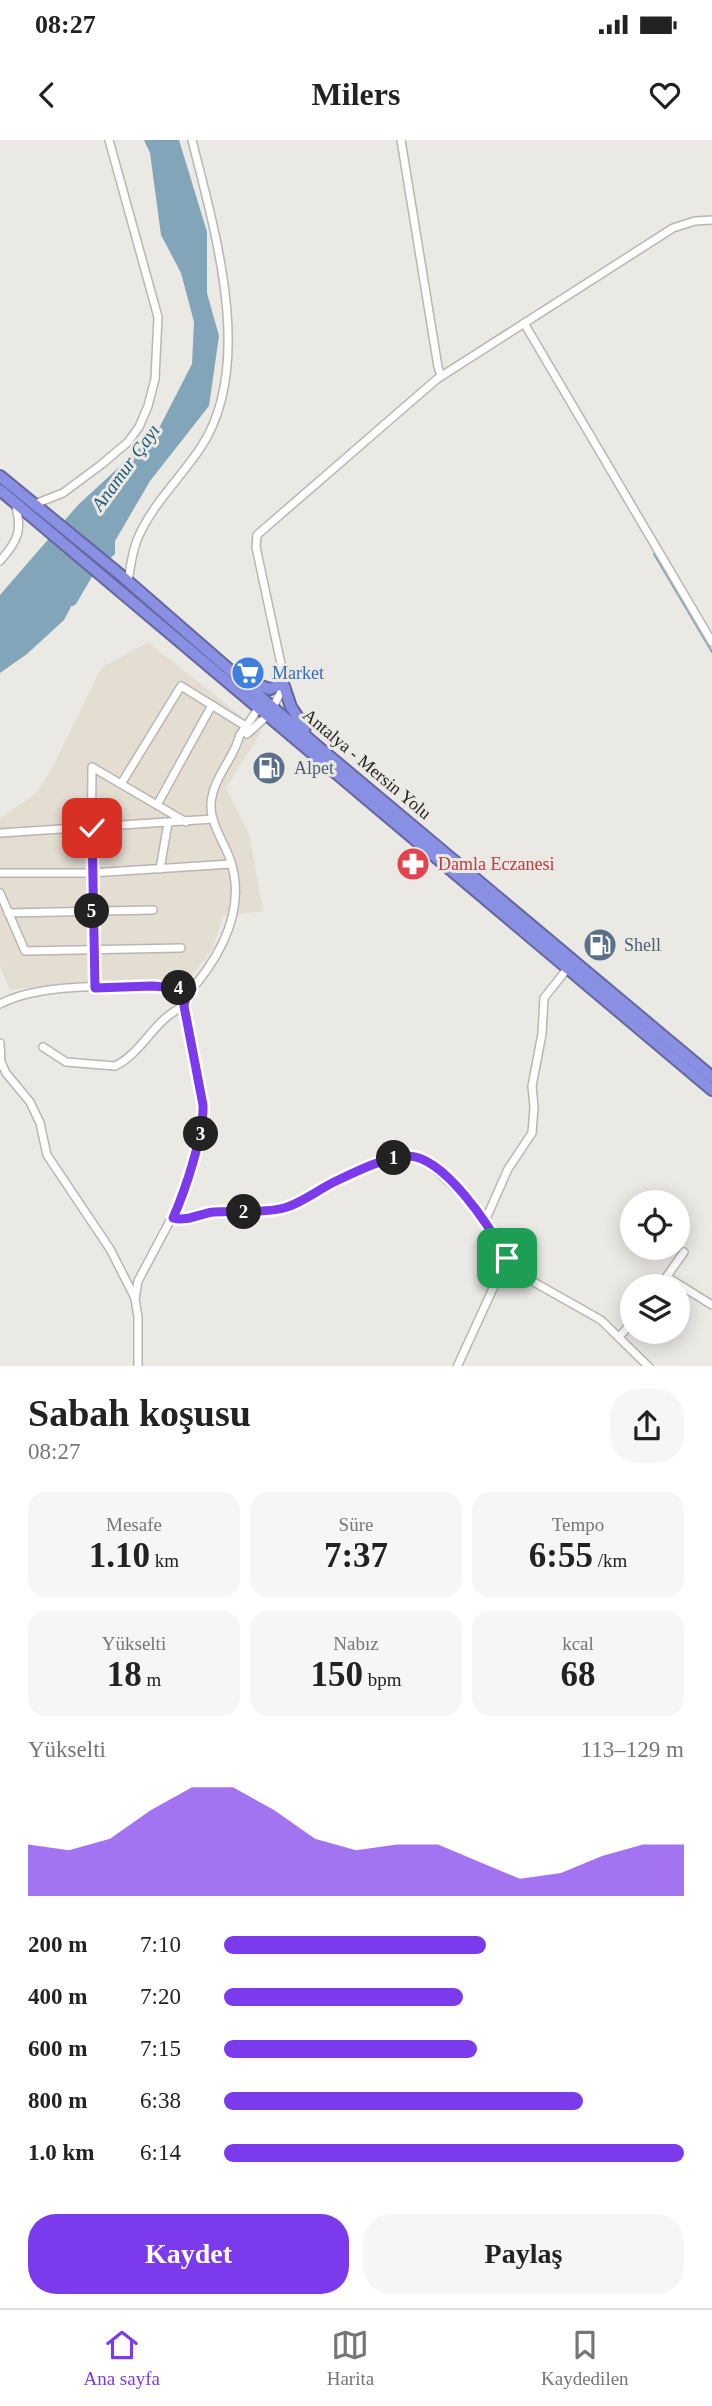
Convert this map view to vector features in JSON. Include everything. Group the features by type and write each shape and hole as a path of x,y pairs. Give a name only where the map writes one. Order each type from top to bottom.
{"highway":[{"name":"Antalya - Mersin Yolu","path":"0,476 115,586 266,708 567,969 712,1090"},
{"name":"Antalya - Mersin Yolu","path":"0,490 14,502 36,510 126,579 241,679 266,708 316,745 712,1077"},
{"path":"241,679 264,688 282,683 294,714 316,745"}],"street":[{"path":"36,510 102,464 128,442 139,427 148,406 155,379 158,317 109,140"},
{"path":"126,579 136,541 155,506 202,446 217,415 228,381 229,332 221,274 210,211 192,140"},
{"path":"401,140 441,376"},
{"path":"138,1366 135,1299 138,1281 180,1202 203,1120 203,1105 184,1006 186,996 212,965 228,932 235,909 235,885 231,864 213,819 213,789 236,748 282,683 256,548 257,535 441,376 673,228 685,223 712,220"},
{"path":"524,323 712,642"},
{"path":"0,561 14,546 20,522 14,502"},
{"path":"121,784 181,686 247,727"},
{"path":"157,805 212,705"},
{"path":"236,748 240,735 266,708"},
{"path":"95,988 91,873 92,767 186,821"},
{"path":"0,833 213,819"},
{"path":"160,869 168,823"},
{"path":"0,873 91,873 231,864"},
{"path":"0,893 25,951 181,948"},
{"path":"8,913 153,910"},
{"path":"485,1221 508,1169 531,1133 534,1107 531,1086 542,1034 544,998 567,969"},
{"path":"0,1004 45,989 152,986 192,989"},
{"path":"43,1047 66,1062 115,1066 130,1055 174,1010 184,1006"},
{"path":"0,1043 1,1062 6,1073 30,1102 40,1123 47,1155 110,1249 135,1299"},
{"path":"173,1218 185,1219 213,1212 286,1207 351,1174 404,1156 424,1159 460,1190 485,1221 516,1272 601,1320 620,1336"},
{"path":"457,1366 507,1258"},
{"path":"690,1291 712,1305"},
{"path":"627,1344 648,1366"}],"shaded area":[{"path":"148,642 261,732 226,788 249,834 263,911 223,916 212,950 185,984 53,985 10,990 0,966 0,818 34,795 50,773 101,668"}],"water":[{"path":"144,140 179,140 207,232 207,293 219,336 209,406 150,481 115,541 115,554 84,582 64,620 27,654 0,673 0,595 78,505 157,432 192,364 194,322 181,273 161,235 150,153"}],"waterway":[{"path":"654,554 712,652"},
{"name":"Anamur Çayı","path":"72,601 89,572"}],"place":[{"name":"Market","path":"248,673"},
{"name":"Alpet","path":"269,768"},
{"name":"Damla Eczanesi","path":"413,864"},
{"name":"Shell","path":"600,945"}],"route":[{"path":"92,828 95,988 152,986 192,989 186,996 184,1006 203,1105 203,1120 201,1134 173,1218 178,1220 213,1212 286,1207 351,1174 393,1158 413,1156 424,1159 473,1204 507,1258"}]}
